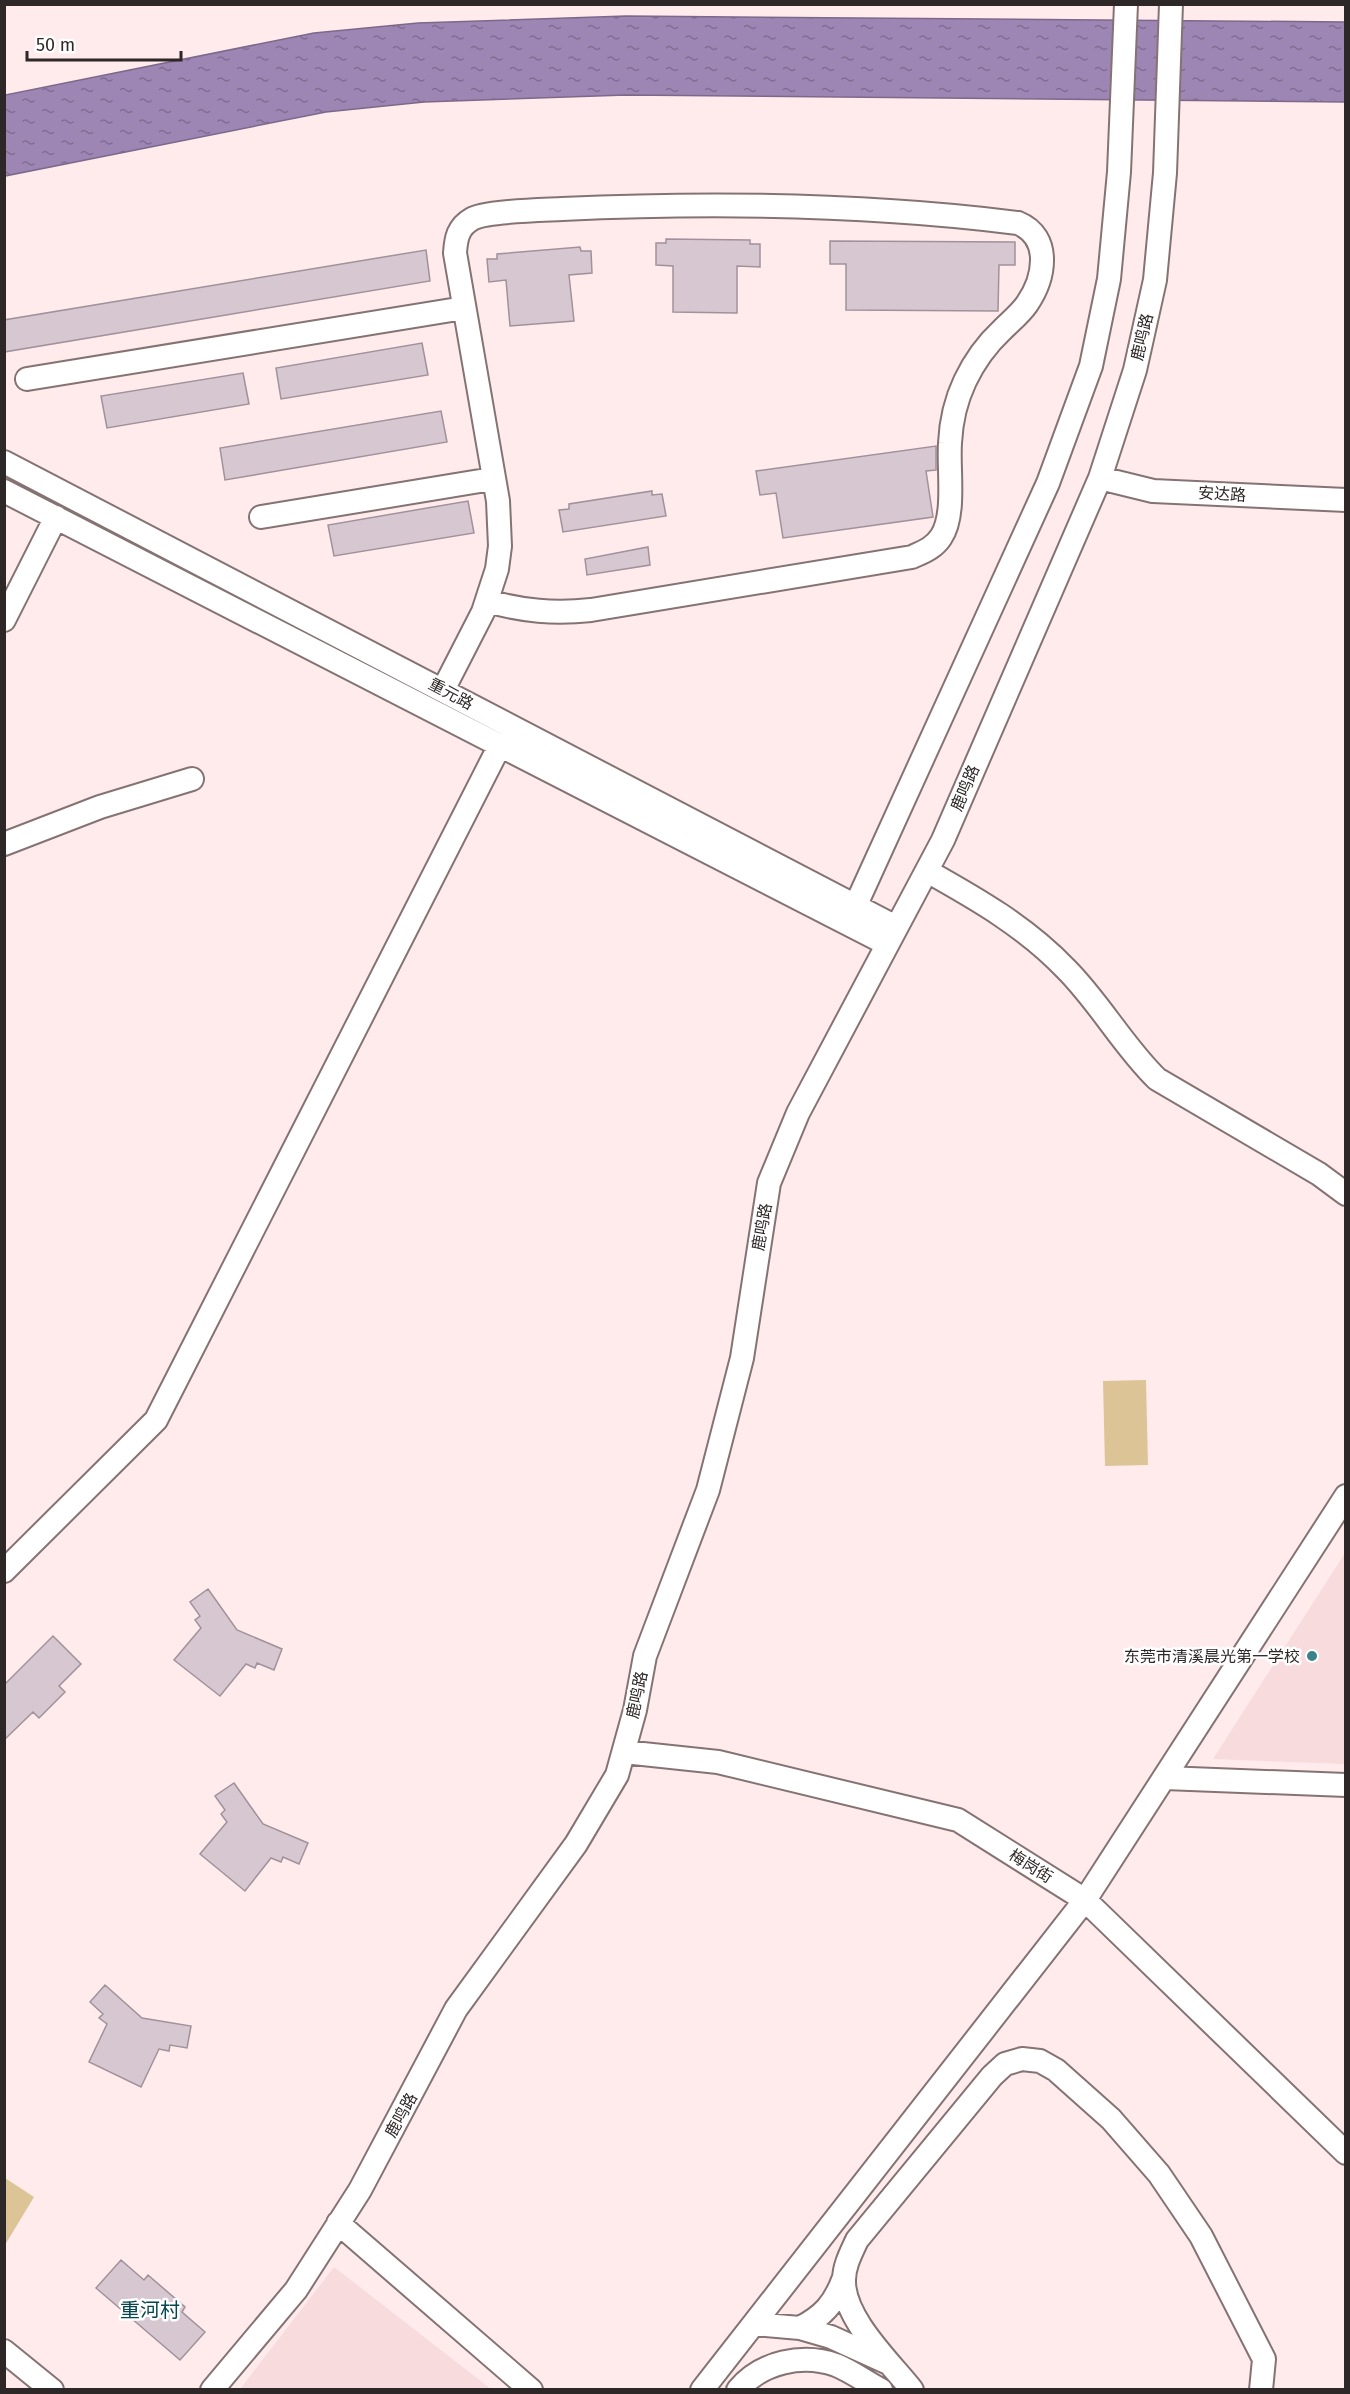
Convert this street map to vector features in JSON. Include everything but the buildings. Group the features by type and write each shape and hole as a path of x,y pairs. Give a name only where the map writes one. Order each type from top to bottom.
{"street":[{"path":"852,915 1048,483 1091,366 1109,279 1119,172 1126,4"},
{"name":"鹿鸣路","path":"212,2390 296,2290 404,2109 456,2009 576,1844 617,1775 645,1656 708,1490 742,1358 770,1183 798,1113 927,871 1100,478 1135,370 1155,280 1165,173 1171,4"},
{"path":"443,690 488,600 500,546 499,512 464,308 456,238 462,225 474,217 615,207 714,205 888,211 1018,223 1030,228 1038,237 1043,249 1037,286 1029,302 988,344 975,362 961,391 952,422 948,518 942,536 929,550 912,557 556,614 521,611 488,600"},
{"path":"27,379 464,308"},
{"name":"重元路","path":"4,462 443,690 892,936"},
{"name":"安达路","path":"1100,478 1153,491 1346,500"},
{"path":"261,517 492,479"},
{"name":"重元路","path":"4,491 500,745 852,915"},
{"path":"4,620 56,517"},
{"path":"4,1571 156,1420 500,745"},
{"path":"4,844 100,807 192,779"},
{"path":"927,871 1002,914 1066,969 1136,1059 1156,1079 1319,1174 1346,1194"},
{"path":"702,2390 1085,1900 1346,1496"},
{"name":"梅岗街","path":"624,1752 718,1762 958,1820 1085,1900 1346,2153"},
{"path":"1165,1778 1346,1785"},
{"path":"800,2328 820,2317 835,2301 843,2280 847,2259 857,2240 992,2076 1005,2064 1022,2059 1040,2061 1056,2070 1111,2119 1159,2174 1195,2227 1264,2360 1261,2390"},
{"path":"338,2223 531,2390"},
{"path":"843,2280 847,2301 856,2319 912,2390"},
{"path":"754,2324 800,2328 831,2337 891,2364"},
{"path":"4,2351 52,2390"},
{"path":"738,2390 761,2371 785,2361 811,2360 836,2365 881,2390"}],"shaded area":[{"path":"1146,1380 1148,1465 1105,1466 1103,1381"},
{"name":"东莞市清溪晨光第一学校","path":"1345,1553 1345,1764 1213,1759"},
{"path":"5,2178 34,2197 5,2245"},
{"path":"334,2267 491,2389 240,2389"}],"water":[{"path":"626,16 1345,22 1345,102 626,95 424,102 326,112 5,176 5,95 314,33 418,23"}],"place":[{"name":"东莞市清溪晨光第一学校","path":"1312,1656"}],"district":[{"name":"重河村","path":"150,2310"}]}
